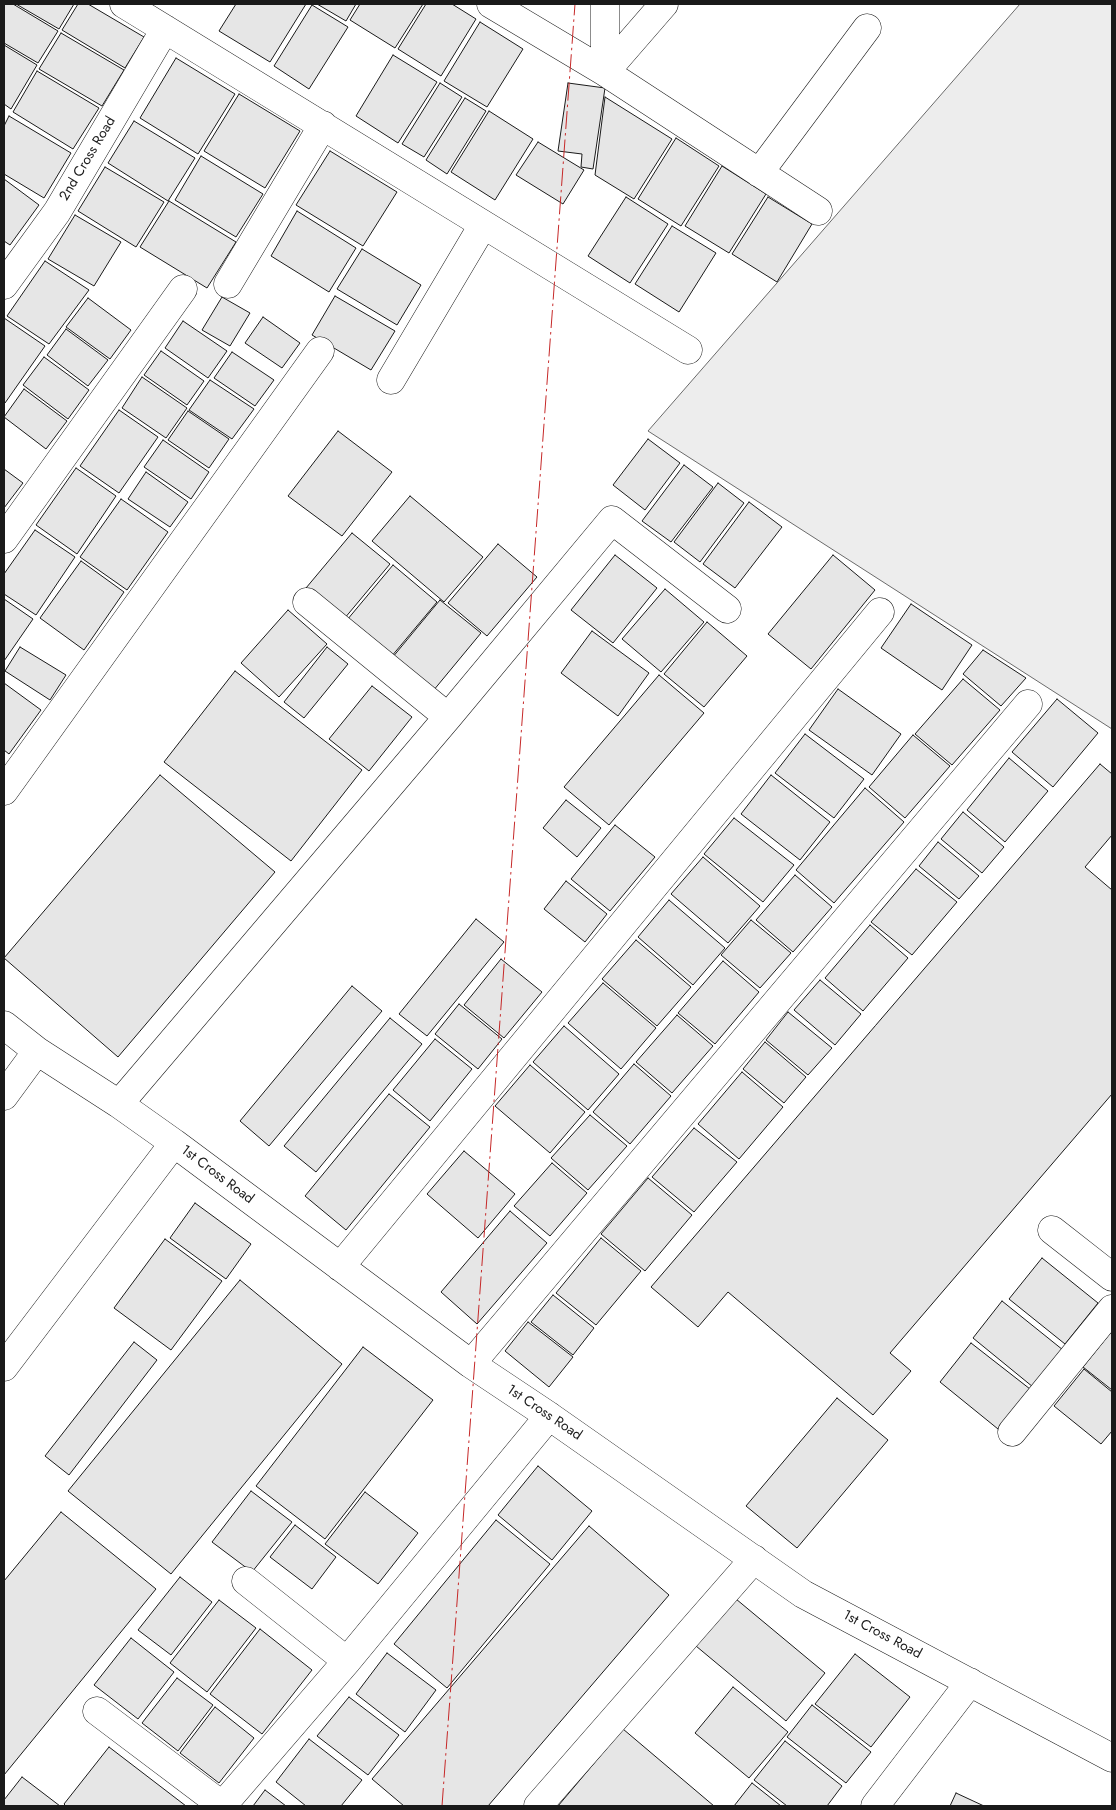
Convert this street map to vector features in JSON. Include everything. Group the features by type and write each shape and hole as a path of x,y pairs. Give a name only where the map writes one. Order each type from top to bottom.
{"street":[{"path":"124,4 688,350"},
{"path":"491,4 606,72 818,211"},
{"path":"605,4 606,72"},
{"path":"606,72 664,4"},
{"path":"759,173 867,28"},
{"name":"2nd Cross Road","path":"4,285 56,212 165,29"},
{"path":"228,284 323,125"},
{"path":"391,380 483,224"},
{"path":"4,539 183,289"},
{"path":"4,791 320,351"},
{"path":"119,1104 448,717 612,520 727,610"},
{"path":"307,602 448,717"},
{"path":"340,1267 880,612"},
{"path":"471,1364 1028,704"},
{"name":"1st Cross Road","path":"4,1025 37,1051 119,1104 471,1364 549,1416 803,1594 1112,1758"},
{"path":"4,1096 37,1051"},
{"path":"4,1366 174,1144"},
{"path":"1052,1230 1112,1277"},
{"path":"1012,1432 1112,1309"},
{"path":"97,1711 223,1806 347,1661 549,1416"},
{"path":"538,1806 754,1559"},
{"path":"246,1581 347,1661"},
{"path":"875,1806 970,1682"}],"shaded area":[{"path":"1020,4 1112,4 1112,729 648,431"}],"building":[{"path":"4,4 13,4 58,31 38,63 4,43"},
{"path":"16,4 74,4 59,29"},
{"path":"78,4 88,4 144,37 125,68 62,30"},
{"path":"236,4 306,4 270,62 219,31"},
{"path":"317,4 356,4 346,21"},
{"path":"360,4 423,4 395,48 350,20"},
{"path":"426,4 452,4 476,19 441,76 398,49"},
{"path":"312,5 348,27 309,89 274,66"},
{"path":"480,22 523,49 487,107 444,81"},
{"path":"61,33 124,70 102,106 39,69"},
{"path":"4,45 37,65 11,109 4,104"},
{"path":"393,55 437,82 398,143 356,116"},
{"path":"176,58 235,94 198,154 140,118"},
{"path":"37,71 99,108 73,149 13,112"},
{"path":"440,83 462,97 424,157 402,144"},
{"path":"568,83 605,88 593,169 581,167 582,154 558,151"},
{"path":"239,94 300,131 265,188 204,151"},
{"path":"605,97 672,139 634,199 595,175"},
{"path":"465,98 486,111 447,174 426,160"},
{"path":"489,111 533,139 495,200 451,172"},
{"path":"9,116 71,153 44,198 4,174 4,126"},
{"path":"134,121 195,158 168,201 108,163"},
{"path":"676,138 719,166 681,226 638,199"},
{"path":"538,142 584,170 563,204 516,175"},
{"path":"330,151 397,192 363,246 296,205"},
{"path":"201,156 263,194 236,237 175,200"},
{"path":"722,166 766,194 729,253 685,226"},
{"path":"105,167 164,202 136,247 78,211"},
{"path":"4,179 39,205 10,245 4,241"},
{"path":"626,197 668,224 630,283 588,256"},
{"path":"768,197 812,224 777,282 732,254"},
{"path":"169,201 236,242 207,288 140,247"},
{"path":"297,211 356,248 329,292 271,256"},
{"path":"75,215 121,242 94,286 48,259"},
{"path":"672,226 716,253 679,312 635,284"},
{"path":"362,249 421,285 397,325 337,289"},
{"path":"45,261 89,290 49,344 7,316"},
{"path":"335,296 395,331 371,370 312,335"},
{"path":"222,297 250,313 230,346 202,330"},
{"path":"88,298 131,330 110,359 66,327"},
{"path":"263,317 300,343 282,368 245,343"},
{"path":"4,318 45,346 5,403 4,402"},
{"path":"183,321 227,351 208,378 165,348"},
{"path":"66,329 108,360 88,386 47,355"},
{"path":"161,351 204,381 187,405 144,375"},
{"path":"232,352 274,380 255,406 214,378"},
{"path":"44,357 89,390 68,419 23,385"},
{"path":"142,377 187,408 166,438 122,408"},
{"path":"210,380 254,409 232,439 189,410"},
{"path":"24,389 67,421 46,449 4,417"},
{"path":"119,410 158,437 119,493 80,466"},
{"path":"188,411 229,439 209,468 168,440"},
{"path":"338,431 392,472 342,536 288,496"},
{"path":"648,439 680,463 645,510 613,485"},
{"path":"163,440 209,472 191,499 144,467"},
{"path":"684,465 713,487 671,542 642,521"},
{"path":"76,468 116,496 77,554 36,525"},
{"path":"4,469 23,483 4,508"},
{"path":"146,472 188,502 170,527 128,499"},
{"path":"718,483 744,503 700,562 674,542"},
{"path":"410,496 483,557 444,602 372,541"},
{"path":"121,499 168,532 127,590 80,557"},
{"path":"749,502 782,527 735,588 703,564"},
{"path":"35,530 75,557 36,615 4,594 4,574"},
{"path":"352,533 390,564 344,619 306,588"},
{"path":"498,544 537,577 487,636 448,603"},
{"path":"615,555 657,588 613,643 571,610"},
{"path":"833,555 875,590 811,669 768,634"},
{"path":"81,561 124,592 84,650 40,618"},
{"path":"393,565 437,602 391,657 347,620"},
{"path":"665,589 704,622 661,672 622,639"},
{"path":"4,599 33,619 4,661"},
{"path":"440,600 481,633 433,691 392,658"},
{"path":"911,604 972,645 942,690 881,648"},
{"path":"288,610 327,644 279,697 241,663"},
{"path":"707,622 747,656 704,707 664,674"},
{"path":"592,631 649,673 618,716 561,673"},
{"path":"20,647 66,675 50,700 5,671"},
{"path":"327,647 348,664 304,718 284,702"},
{"path":"983,650 1026,678 1001,706 963,674"},
{"path":"235,671 362,770 291,861 164,762"},
{"path":"659,675 704,713 609,825 564,787"},
{"path":"963,679 1000,710 952,765 915,734"},
{"path":"4,683 41,710 9,754 4,750"},
{"path":"372,686 412,717 369,771 329,739"},
{"path":"838,689 901,734 872,775 809,730"},
{"path":"1057,699 1098,733 1053,787 1012,752"},
{"path":"805,734 864,779 834,818 775,773"},
{"path":"913,735 950,766 905,818 869,787"},
{"path":"1009,758 1048,791 1005,842 967,810"},
{"path":"1100,764 1112,774 1112,835 1085,867 1112,890 1112,1094 890,1353 911,1371 873,1415 728,1292 698,1327 651,1287"},
{"path":"160,775 275,872 118,1057 4,958"},
{"path":"771,775 830,822 800,860 741,814"},
{"path":"865,788 904,822 834,903 796,870"},
{"path":"566,800 601,828 577,857 543,828"},
{"path":"963,812 1004,847 982,873 941,839"},
{"path":"734,818 794,865 763,902 704,854"},
{"path":"615,825 655,857 610,911 571,879"},
{"path":"938,842 979,876 959,899 919,866"},
{"path":"703,857 760,906 728,943 671,894"},
{"path":"916,869 957,902 912,955 871,922"},
{"path":"795,875 832,907 793,952 756,920"},
{"path":"566,881 607,914 585,942 544,909"},
{"path":"669,900 725,948 693,985 638,937"},
{"path":"476,919 504,942 427,1036 399,1014"},
{"path":"751,920 791,953 760,988 721,955"},
{"path":"870,925 908,958 863,1011 825,978"},
{"path":"636,940 691,987 657,1026 602,979"},
{"path":"501,959 542,992 504,1038 464,1005"},
{"path":"723,961 759,992 715,1044 678,1013"},
{"path":"820,980 861,1014 835,1045 794,1010"},
{"path":"603,983 656,1028 621,1069 568,1023"},
{"path":"352,986 382,1011 269,1146 240,1121"},
{"path":"459,1004 502,1039 478,1069 435,1034"},
{"path":"788,1012 832,1048 808,1075 766,1040"},
{"path":"677,1015 713,1046 672,1093 636,1062"},
{"path":"390,1018 422,1044 316,1172 284,1146"},
{"path":"564,1026 619,1074 588,1110 533,1062"},
{"path":"435,1039 472,1069 430,1121 393,1090"},
{"path":"765,1042 806,1077 784,1103 743,1069"},
{"path":"634,1064 671,1096 630,1144 593,1112"},
{"path":"530,1065 585,1112 550,1153 495,1106"},
{"path":"742,1072 783,1107 739,1159 698,1124"},
{"path":"389,1094 430,1127 346,1230 305,1196"},
{"path":"590,1115 627,1146 588,1190 551,1158"},
{"path":"694,1128 737,1162 694,1212 652,1177"},
{"path":"464,1151 515,1194 478,1238 427,1194"},
{"path":"552,1163 587,1193 550,1236 514,1206"},
{"path":"648,1178 692,1215 645,1271 601,1234"},
{"path":"195,1203 251,1244 226,1279 170,1238"},
{"path":"510,1211 547,1243 477,1324 441,1292"},
{"path":"601,1238 641,1271 596,1325 556,1293"},
{"path":"165,1239 222,1281 171,1350 114,1308"},
{"path":"1042,1258 1098,1303 1065,1344 1009,1299"},
{"path":"240,1280 342,1364 171,1574 68,1491"},
{"path":"553,1295 594,1328 573,1355 531,1322"},
{"path":"1002,1301 1063,1350 1033,1387 973,1338"},
{"path":"528,1322 573,1357 549,1387 505,1351"},
{"path":"1112,1331 1112,1390 1083,1367"},
{"path":"134,1342 157,1360 69,1475 45,1456"},
{"path":"971,1343 1030,1389 998,1429 940,1382"},
{"path":"363,1347 433,1400 325,1539 256,1486"},
{"path":"1084,1369 1112,1392 1112,1431 1101,1444 1054,1406"},
{"path":"837,1398 888,1440 797,1548 746,1506"},
{"path":"538,1466 592,1511 552,1560 498,1515"},
{"path":"251,1491 292,1522 252,1572 212,1542"},
{"path":"365,1492 418,1533 378,1584 325,1544"},
{"path":"61,1512 156,1589 4,1775 4,1581"},
{"path":"496,1520 550,1564 447,1688 394,1644"},
{"path":"295,1525 336,1557 312,1589 270,1557"},
{"path":"589,1526 669,1595 488,1806 404,1806 372,1779"},
{"path":"180,1577 212,1602 171,1655 138,1630"},
{"path":"736,1599 825,1673 786,1721 696,1646"},
{"path":"219,1600 256,1628 207,1692 170,1663"},
{"path":"260,1629 312,1670 262,1734 210,1694"},
{"path":"131,1638 174,1672 138,1719 94,1685"},
{"path":"387,1653 436,1690 405,1732 356,1694"},
{"path":"855,1654 910,1697 871,1747 815,1704"},
{"path":"177,1678 213,1705 178,1751 142,1723"},
{"path":"733,1687 788,1732 749,1778 695,1733"},
{"path":"349,1697 399,1735 368,1775 317,1736"},
{"path":"812,1705 871,1752 846,1783 787,1737"},
{"path":"215,1707 254,1738 219,1783 180,1753"},
{"path":"623,1729 714,1806 558,1806"},
{"path":"309,1739 362,1780 341,1806 306,1806 276,1782"},
{"path":"785,1741 842,1786 827,1806 787,1806 754,1780"},
{"path":"109,1747 186,1806 66,1806 64,1804"},
{"path":"22,1777 60,1806 4,1806 4,1800"},
{"path":"752,1783 781,1806 734,1806"},
{"path":"265,1790 286,1806 253,1806"},
{"path":"956,1793 984,1806 950,1806"}],"power":[{"path":"442,1806 575,4"}]}
